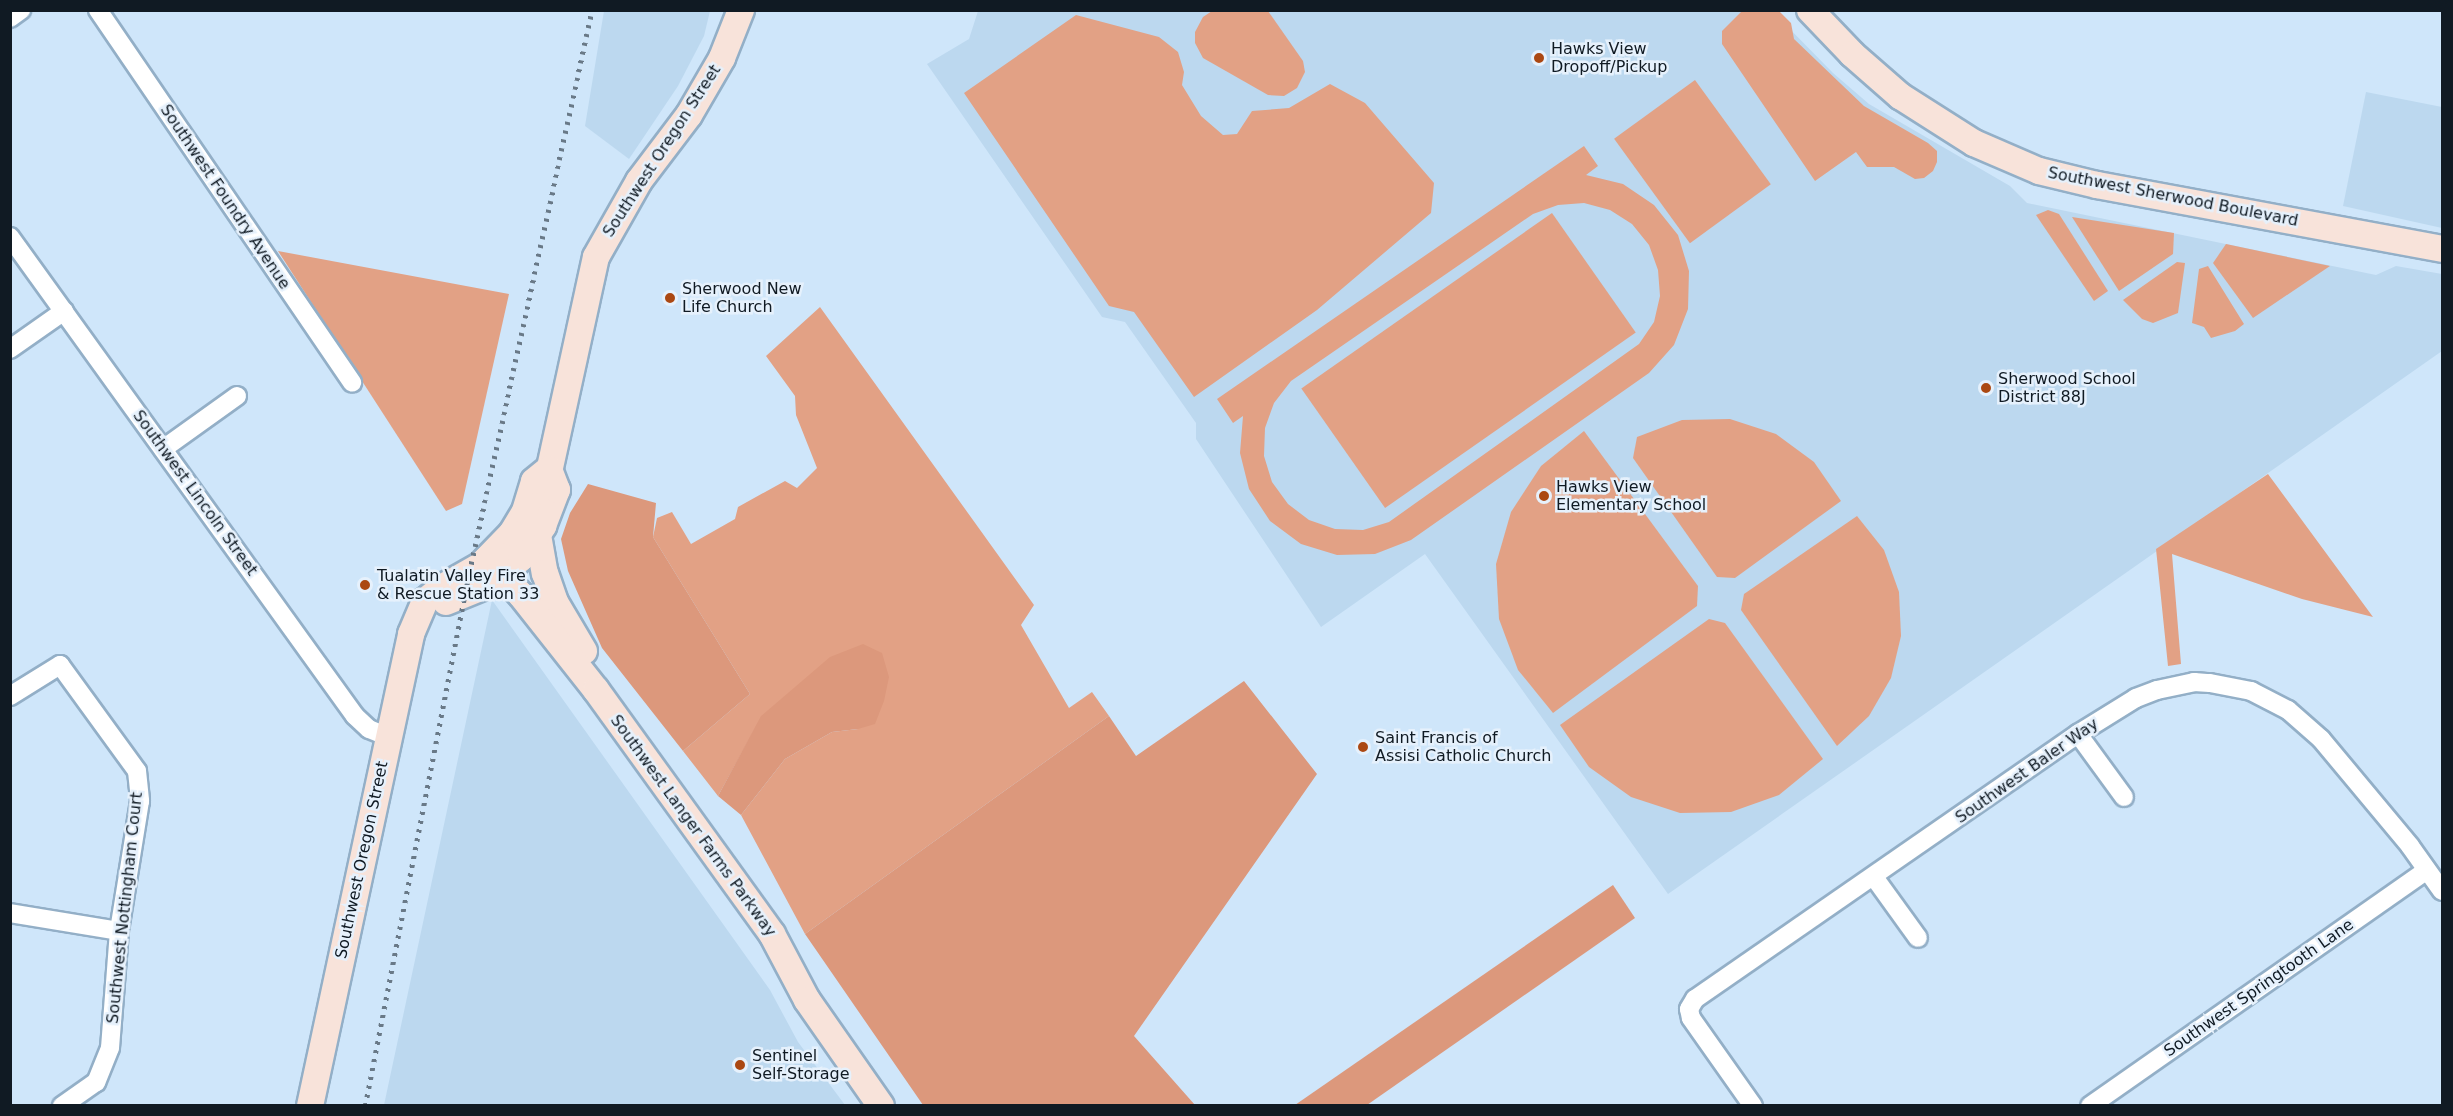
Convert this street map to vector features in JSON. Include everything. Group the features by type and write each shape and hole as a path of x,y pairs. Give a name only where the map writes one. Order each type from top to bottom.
{"main road":[{"name":"Southwest Oregon Street","path":"310,1106 410,641 420,617 433,612 457,596 486,586 495,568 521,558 538,535 557,490 549,469 596,257 639,181 689,115 726,49 741,10"},
{"name":"Southwest Sherwood Boulevard","path":"1810,10 1852,54 1900,96 1974,143 2039,171 2097,186 2442,249"},
{"path":"495,568 521,539 537,513 549,469"},
{"path":"538,535 545,573 555,602 594,667 596,690"},
{"name":"Southwest Langer Farms Parkway","path":"495,568 521,595 596,690 772,934 807,1000 881,1106"}],"street":[{"path":"10,18 21,10"},
{"name":"Southwest Foundry Avenue","path":"98,10 352,383"},
{"name":"Southwest Lincoln Street","path":"10,237 355,716 369,729 389,737"},
{"path":"10,349 64,311"},
{"path":"163,449 237,396"},
{"name":"Southwest Nottingham Court","path":"10,696 60,664 137,771 140,801 119,931 110,1048 96,1083 62,1106"},
{"name":"Southwest Baler Way","path":"1753,1106 1697,1027 1689,1009 1695,999 1874,878 2079,734 2136,698 2157,690 2202,682 2251,691 2288,710 2321,739 2442,891"},
{"path":"2079,734 2124,797"},
{"name":"Southwest Springtooth Lane","path":"2090,1106 2427,870"},
{"path":"1874,878 1918,938"},
{"path":"10,913 119,931"}],"shaded area":[{"path":"1743,10 1779,11 1791,23 1794,39 1864,106 1928,143 1937,151 1937,162 1933,171 1924,178 1915,179 1894,167 1867,167 1856,152 1815,181 1722,44 1722,31"},
{"path":"604,11 710,11 704,36 678,86 629,159 585,126"},
{"name":"Hawks View Elementary School","path":"978,11 1772,11 1833,73 1869,104 2010,186 2027,203 2376,275 2396,266 2442,274 2442,351 1668,894 1425,554 1321,627 1196,439 1196,423 1125,322 1102,317 927,64 969,39"},
{"path":"1212,11 1268,11 1303,61 1305,72 1297,88 1284,96 1268,95 1203,58 1195,43 1195,32 1203,17"},
{"path":"1076,15 1159,37 1178,52 1184,72 1182,85 1201,116 1223,135 1237,134 1252,111 1289,108 1330,84 1365,103 1434,183 1431,213 1317,310 1194,397 1134,312 1109,306 964,93"},
{"path":"1695,80 1771,184 1690,243 1614,139"},
{"path":"2366,92 2442,107 2442,228 2343,206"},
{"path":"1584,146 1598,166 1586,175 1623,184 1654,205 1678,235 1689,271 1688,309 1674,345 1649,373 1411,540 1375,554 1337,555 1301,544 1270,521 1249,489 1240,453 1243,416 1233,423 1217,399","holes":["1584,203 1610,210 1632,224 1649,245 1658,270 1660,296 1654,322 1639,344 1389,522 1363,530 1335,529 1309,520 1288,504 1272,482 1264,456 1265,428 1274,403 1291,381 1533,214 1558,205"]},
{"path":"2048,210 2059,214 2108,291 2094,301 2036,215"},
{"path":"1552,213 1636,333 1385,508 1301,389"},
{"path":"2072,217 2174,233 2173,254 2119,291"},
{"path":"2226,244 2330,266 2253,318 2213,263"},
{"path":"278,251 509,294 462,504 446,511"},
{"path":"2177,262 2185,263 2178,313 2153,323 2142,319 2123,300"},
{"path":"2208,266 2244,324 2235,331 2211,338 2204,327 2192,323 2199,269"},
{"path":"820,307 1034,605 1021,625 1069,708 1092,692 1109,716 805,934 741,815 785,759 832,732 858,729 762,716 718,796 683,751 750,694 653,537 657,518 672,512 691,544 735,519 738,507 785,481 797,488 817,468 796,415 795,396 766,356"},
{"path":"1730,419 1776,434 1814,462 1841,501 1735,578 1717,577 1633,458 1637,437 1682,420"},
{"path":"1584,431 1698,586 1697,606 1553,713 1518,670 1499,619 1496,564 1511,512 1541,466"},
{"path":"2268,474 2373,617 2302,599 2172,554 2181,664 2168,666 2156,549"},
{"path":"588,484 656,503 653,537 750,694 683,751 602,648 568,571 561,539 570,513"},
{"path":"1857,516 1884,550 1899,592 1901,636 1891,678 1869,716 1837,746 1741,610 1744,594"},
{"path":"492,600 770,990 798,1042 845,1105 384,1105"},
{"path":"1709,619 1725,623 1823,759 1779,795 1731,812 1680,813 1631,797 1589,767 1560,725"},
{"path":"863,644 882,653 889,677 884,701 875,724 858,729 832,732 785,759 741,815 718,796 761,716 830,657"},
{"path":"1244,681 1317,774 1134,1036 1195,1105 923,1105 805,934 1109,716 1136,756"},
{"path":"1613,885 1635,918 1367,1105 1295,1105"}],"railway":[{"path":"365,1106 469,573 592,10"}],"place":[{"name":"Hawks View Dropoff/Pickup","path":"1539,58"},
{"name":"Sherwood New Life Church","path":"670,298"},
{"name":"Sherwood School District 88J","path":"1986,388"},
{"name":"Hawks View Elementary School","path":"1544,496"},
{"name":"Tualatin Valley Fire & Rescue Station 33","path":"365,585"},
{"name":"Saint Francis of Assisi Catholic Church","path":"1363,747"},
{"name":"Sentinel Self-Storage","path":"740,1065"}]}
